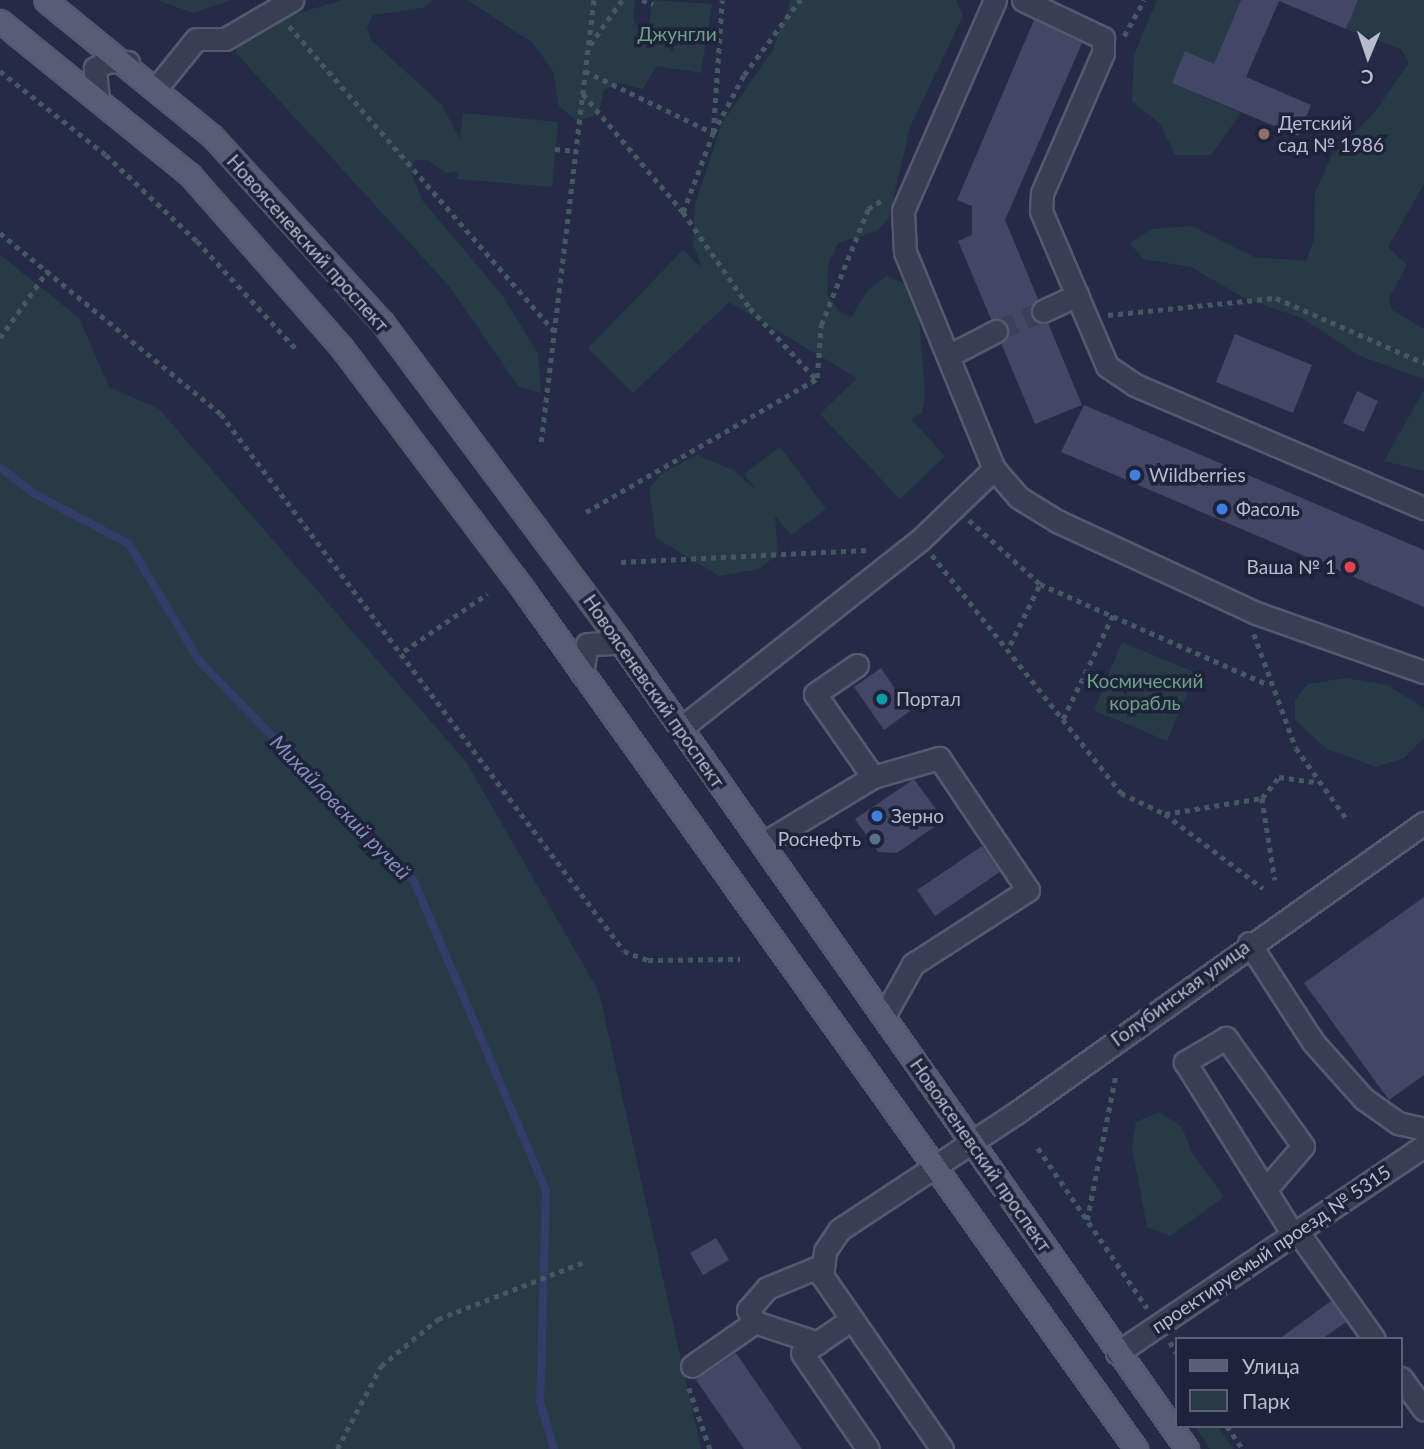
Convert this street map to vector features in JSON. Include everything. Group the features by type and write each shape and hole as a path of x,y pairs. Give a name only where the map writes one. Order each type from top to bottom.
{"main road":[{"name":"Новоясеневский проспект","path":"45,0 158,86 212,136 382,322 621,643 973,1142 1117,1353 1187,1449"},
{"path":"0,21 190,175 342,348 582,673 938,1166 1136,1449"}],"street":[{"path":"995,0 906,194 905,253 994,469 1018,497 1057,521 1256,612 1424,672"},
{"path":"1024,0 1095,29 1103,53 1042,193 1041,211 1107,366 1119,377 1424,508"},
{"path":"158,86 196,39 225,39 283,5"},
{"path":"58,67 75,69 88,62 86,31"},
{"path":"98,99 95,68 108,61 128,62"},
{"path":"1043,311 1082,305"},
{"path":"948,356 996,331"},
{"path":"681,728 920,540 994,469"},
{"path":"582,673 587,644 621,643"},
{"path":"857,665 815,694 873,777"},
{"path":"762,844 873,777 939,758 1028,890 913,964 884,1016"},
{"name":"Голубинская улица","path":"823,1265 839,1230 973,1142 1249,943 1424,823"},
{"path":"1249,943 1313,1042 1364,1098 1398,1123 1424,1129"},
{"path":"1265,1190 1303,1146 1226,1038 1185,1062 1265,1190 1373,1337"},
{"name":"проектируемый проезд № 5315","path":"1117,1353 1424,1146"},
{"path":"818,1343 755,1322 748,1310 766,1288 823,1265 822,1276 942,1449"},
{"path":"852,1319 802,1353 868,1449"},
{"path":"692,1366 755,1322"},
{"path":"1403,1381 1424,1410"}],"path":[{"path":"541,442 594,0"},
{"path":"589,47 622,0"},
{"path":"642,0 653,4"},
{"path":"713,133 722,0"},
{"path":"683,212 713,133 744,75 800,0"},
{"path":"1103,53 1124,36 1144,0"},
{"path":"283,5 554,332"},
{"path":"0,71 147,193 297,350"},
{"path":"586,71 713,133"},
{"path":"583,94 683,212 750,308 817,379"},
{"path":"555,149 576,151"},
{"path":"817,379 821,325 868,209 906,194"},
{"path":"0,233 221,414 404,651 624,951 648,960 740,960"},
{"path":"0,338 48,270"},
{"path":"1082,305 1148,315 1276,298 1424,363"},
{"path":"586,512 817,379"},
{"path":"956,507 1040,584 1269,685"},
{"path":"920,540 1009,646 1121,793 1165,814 1263,887"},
{"path":"621,562 873,549"},
{"path":"1009,646 1024,605 1040,584"},
{"path":"404,651 487,594"},
{"path":"1256,612 1253,636 1269,685 1315,782 1346,818"},
{"path":"1063,719 1113,615"},
{"path":"1165,814 1262,798 1279,777 1315,782"},
{"path":"1262,798 1275,880"},
{"path":"1087,1220 1116,1074"},
{"path":"1038,1148 1176,1352"},
{"path":"337,1449 380,1366 438,1319 582,1263"},
{"path":"692,1366 688,1386 710,1449"},
{"path":"1228,1428 1243,1449"}],"green space":[{"path":"157,0 231,0 193,13"},
{"path":"343,0 433,0 422,8 373,15 367,27 371,40 442,105 460,140 463,113 558,122 552,187 457,179 458,171 446,173 427,160 414,160 412,174 422,200 502,295 538,354 541,393 518,386 450,287 236,53 237,41 268,22"},
{"name":"Джунгли","path":"467,0 635,0 633,19 646,41 653,0 712,4 701,73 656,66 643,89 620,83 604,90 598,115 577,121 559,106 553,71 532,42"},
{"path":"791,0 956,0 963,16 910,127 889,218 877,231 838,243 828,265 827,294 840,312 851,317 869,289 887,276 905,284 919,316 925,396 922,413 911,419 945,456 900,499 820,414 857,378 729,302 633,393 588,348 683,250 703,269 693,245 695,204 722,123 773,50"},
{"path":"1157,0 1241,0 1214,64 1185,52 1172,83 1241,113 1211,155 1175,155 1160,124 1132,101 1134,55"},
{"path":"1358,0 1424,0 1424,184 1388,247 1407,265 1389,298 1392,310 1424,329 1424,379 1360,356 1302,318 1246,299 1191,267 1143,259 1130,243 1152,229 1191,226 1254,257 1306,261 1314,240 1315,193 1332,155 1374,113 1409,63 1401,49 1346,29"},
{"path":"0,255 79,318 109,387 159,409 466,762 599,992 701,1449 0,1449"},
{"path":"1424,390 1424,471 1384,461"},
{"path":"780,447 826,509 791,535 775,516 778,554 759,569 719,576 656,538 649,489 661,474 697,455 733,470 756,490 744,474"},
{"name":"Космический корабль","path":"1122,642 1196,673 1167,741 1094,710"},
{"path":"1346,678 1387,685 1424,708 1424,738 1404,758 1376,767 1327,749 1295,720 1295,700 1308,684"},
{"path":"1159,1112 1182,1127 1192,1153 1224,1197 1170,1236 1147,1227 1132,1147 1136,1122"},
{"path":"1196,1428 1219,1428 1233,1449 1210,1449"}],"building":[{"path":"1241,0 1358,0 1346,29 1279,1 1246,77 1311,105 1298,136 1172,83 1185,51 1214,64"},
{"path":"1034,20 1082,43 1005,220 1038,299 1031,316 1048,323 1082,405 1035,424 1001,343 1008,326 991,319 958,241 972,235 972,206 957,200"},
{"path":"1235,334 1312,365 1293,413 1216,382"},
{"path":"1357,391 1378,401 1364,432 1343,423"},
{"path":"1084,405 1424,550 1424,607 1061,452"},
{"name":"Портал","path":"881,668 910,711 884,730 854,687"},
{"path":"914,779 944,820 897,853 878,852 855,819"},
{"path":"982,846 1000,872 935,916 917,890"},
{"path":"1424,897 1424,1075 1389,1100 1304,983"},
{"path":"716,1238 729,1260 703,1275 690,1253"},
{"path":"1331,1301 1346,1322 1325,1337 1282,1337"},
{"path":"736,1353 802,1449 744,1449 696,1380"}],"waterway":[{"name":"Михайловский ручей","path":"0,467 33,493 129,544 200,662 414,881 546,1191 540,1402 554,1449"}],"tunnel":[{"path":"996,331 1043,311"}],"place":[{"name":"Детский сад № 1986","path":"1264,134"},
{"name":"Wildberries","path":"1135,475"},
{"name":"Фасоль","path":"1222,509"},
{"name":"Ваша № 1","path":"1350,567"},
{"name":"Портал","path":"882,699"},
{"name":"Зерно","path":"877,816"},
{"name":"Роснефть","path":"875,839"}]}
